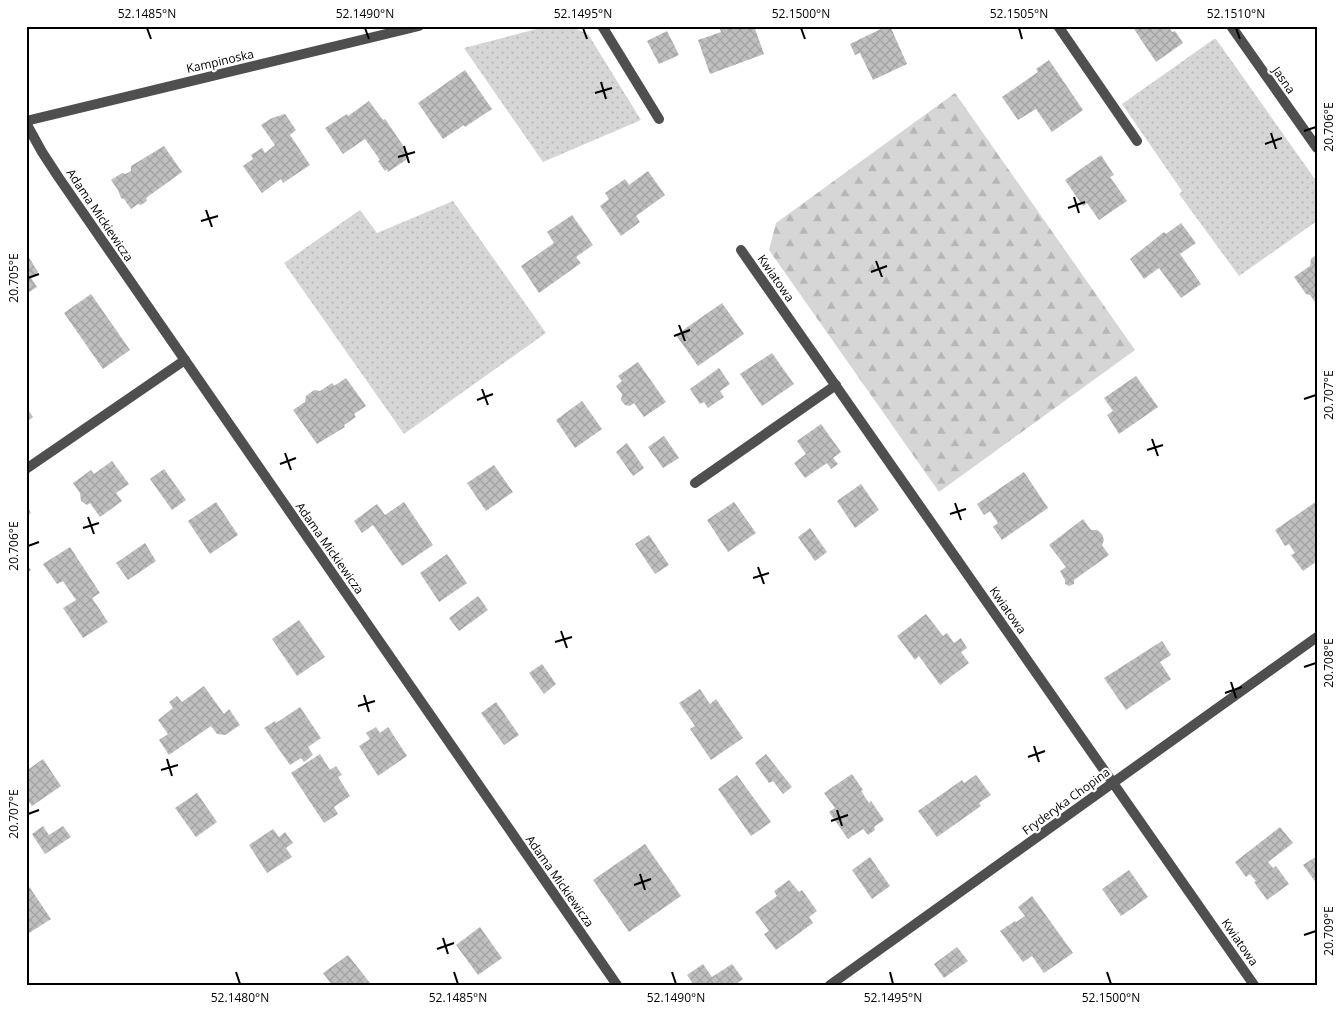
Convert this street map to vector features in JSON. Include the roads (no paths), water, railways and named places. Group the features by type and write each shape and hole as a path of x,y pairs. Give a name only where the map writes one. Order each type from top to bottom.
{"street":[{"name":"Kampinoska","path":"26,122 419,26"},
{"path":"602,26 659,119"},
{"path":"1058,26 1137,141"},
{"name":"Jasna","path":"1232,26 1317,148"},
{"name":"Adama Mickiewicza","path":"26,122 56,174 617,985"},
{"name":"Kwiatowa","path":"741,250 1254,985"},
{"path":"26,469 185,360"},
{"path":"695,483 836,385"},
{"name":"Fryderyka Chopina","path":"830,985 1317,637"}]}
